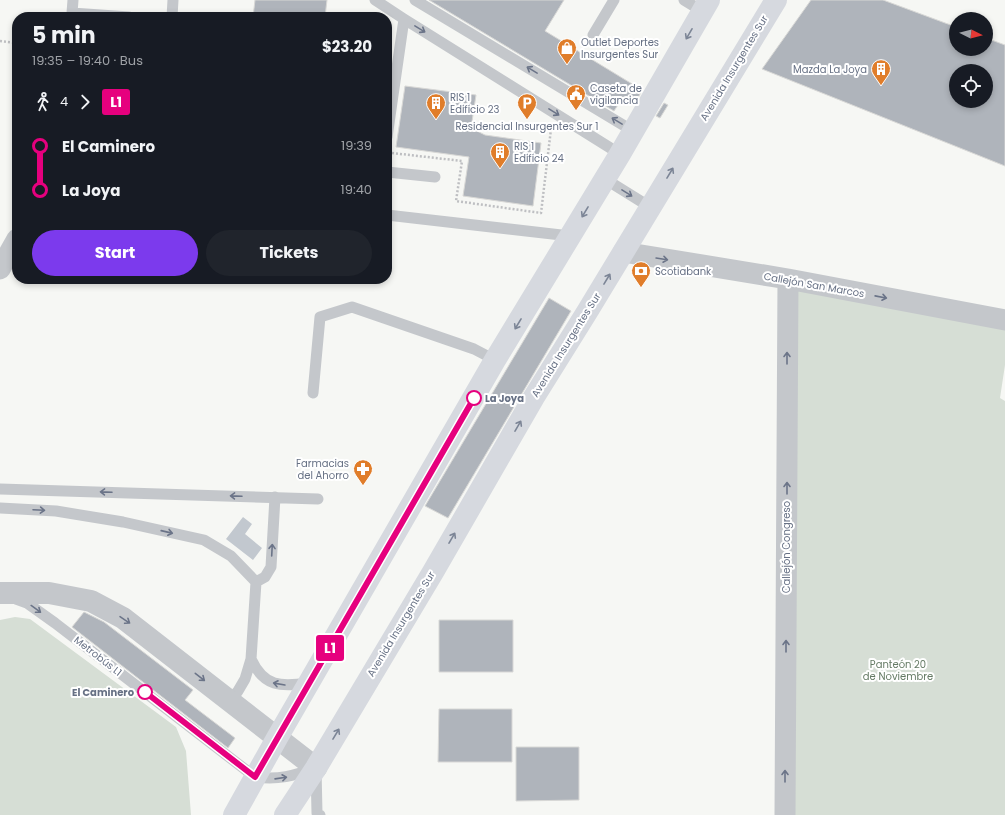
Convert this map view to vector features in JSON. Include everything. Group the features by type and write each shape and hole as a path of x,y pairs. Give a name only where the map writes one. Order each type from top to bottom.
{"main road":[{"name":"Avenida Insurgentes Sur","path":"285,815 316,768 433,572 534,397 776,0"},
{"path":"234,815 496,360 620,154 706,5"}],"street":[{"path":"0,270 12,247"},
{"name":"Callejón San Marcos","path":"623,252 788,279 1005,320"},
{"name":"Callejón Congreso","path":"785,815 788,279"},
{"path":"0,594 49,593 91,601 123,618 316,768"}],"lane":[{"path":"72,12 73,0"},
{"path":"173,12 174,0"},
{"path":"376,0 620,154"},
{"path":"415,0 633,131"},
{"path":"593,34 614,0"},
{"path":"684,0 706,5"},
{"path":"392,124 404,19"},
{"path":"392,173 435,177"},
{"path":"605,179 650,207"},
{"path":"392,216 570,236"},
{"path":"313,393 320,317 352,307 474,349 496,360"},
{"path":"0,489 318,499"},
{"path":"256,582 265,577 271,567 275,497"},
{"path":"0,508 56,511 122,522 204,540 232,556 256,582 252,665 238,691 230,701"},
{"name":"Metrobús L1","path":"0,594 27,603 255,777"},
{"path":"252,665 262,677 271,683 292,686 310,683"},
{"path":"255,777 271,779 295,776 316,768 317,813 320,815"}],"path":[{"path":"0,41 12,42"},
{"path":"392,153 462,161 456,201 541,213 552,124"}],"green space":[{"name":"Panteón 20 de Noviembre","path":"793,288 1005,328 1005,365 1000,398 1005,401 1005,815 790,815"},
{"path":"15,617 30,619 176,727 186,751 191,815 0,815 0,620"}],"shaded area":[{"path":"243,517 252,524 245,534 262,548 253,560 226,539"}],"building":[{"path":"255,0 327,0 326,12 254,12"},
{"path":"429,0 564,0 545,31 642,90 635,104 623,97 614,111"},
{"name":"Mazda La Joya","path":"811,0 883,0 949,24 949,56 993,56 993,41 1005,45 1005,166 762,69"},
{"path":"405,86 476,95 471,128 485,135 541,143 533,206 463,196 469,157 396,147"},
{"path":"664,103 668,105 660,118 656,116"},
{"path":"549,298 571,311 448,518 425,506"},
{"path":"84,612 104,622 193,690 185,700 235,738 228,748 72,627"},
{"path":"439,620 513,620 513,672 439,672"},
{"path":"439,709 512,709 512,762 438,762"},
{"path":"516,747 579,747 579,800 516,801"}],"bus line":[{"name":"L1","path":"145,692 255,777 474,398"}],"place":[{"name":"Outlet Deportes Insurgentes Sur","path":"567,65"},
{"name":"Mazda La Joya","path":"881,86"},
{"name":"Caseta de vigilancia","path":"576,111"},
{"name":"RIS 1 Edificio 23","path":"436,120"},
{"name":"Residencial Insurgentes Sur 1","path":"527,120"},
{"name":"RIS 1 Edificio 24","path":"500,169"},
{"name":"Scotiabank","path":"641,288"},
{"name":"La Joya","path":"474,398"},
{"name":"Farmacias del Ahorro","path":"363,486"},
{"name":"El Caminero","path":"145,692"}]}
